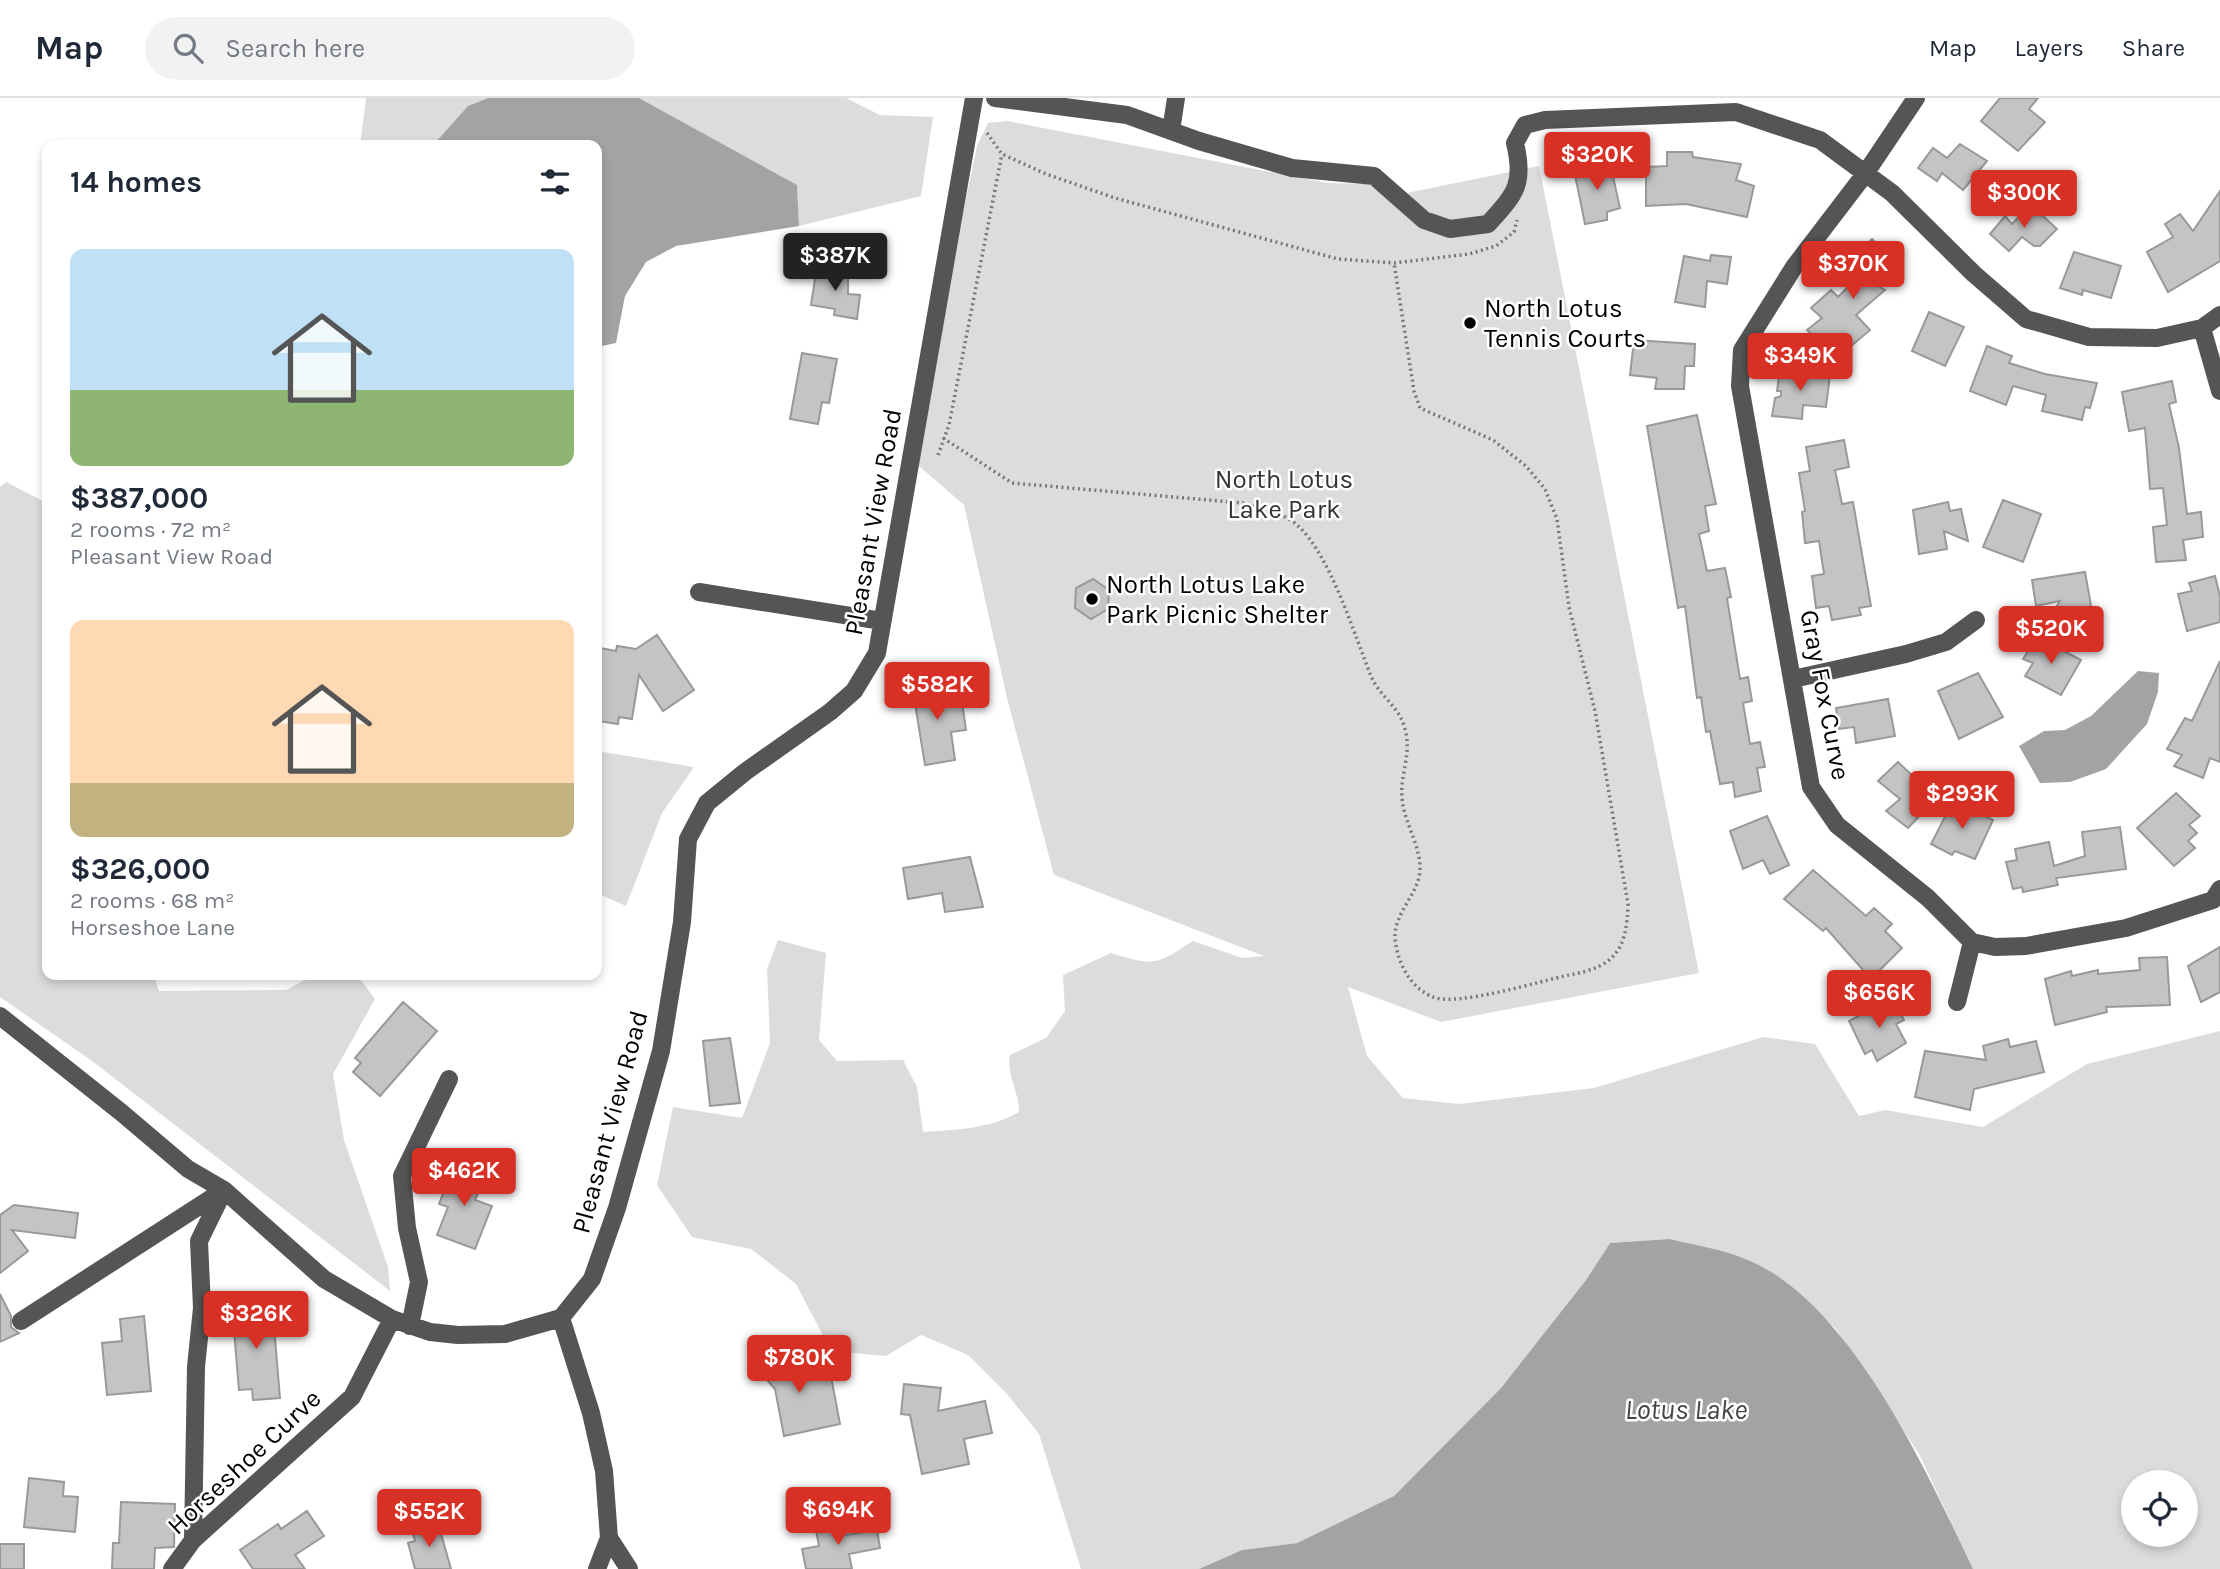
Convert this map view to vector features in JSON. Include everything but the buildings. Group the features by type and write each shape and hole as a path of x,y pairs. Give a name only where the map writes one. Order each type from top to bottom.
{"street":[{"name":"Pleasant View Road","path":"561,1318 592,1279 617,1208 661,1051 682,922 688,839 708,803 854,691 877,653 974,98"},
{"path":"995,98 1127,115 1199,141 1292,168 1374,176 1424,220 1450,229 1488,224 1515,194 1520,163 1515,143 1525,125 1647,106 1736,112 1820,139 1892,193 1974,274 2026,319 2089,337 2157,338 2202,328 2220,315"},
{"path":"1171,131 1176,98"},
{"name":"Gray Fox Curve","path":"1916,98 1866,173 1794,267 1742,351 1740,386 1811,787 1837,825 1928,898 1972,942"},
{"path":"2202,328 2220,391"},
{"path":"699,592 882,621"},
{"path":"1793,680 1946,642 1976,621"},
{"path":"1957,1002 1972,942 1995,947 2026,946 2126,928 2213,900 2220,889"},
{"path":"0,1016 188,1169 224,1190 324,1279 392,1320 458,1335 505,1334 561,1318 591,1413 604,1471 609,1538 597,1569"},
{"path":"410,1326 419,1282 407,1228 402,1176 449,1079"},
{"path":"21,1321 224,1190"},
{"path":"193,1540 196,1381 202,1308 199,1241 224,1190"},
{"name":"Horseshoe Curve","path":"172,1569 193,1540 352,1397 392,1320"},
{"path":"609,1538 629,1569"}],"path":[{"path":"980,124 1002,154 1046,174 1115,198 1338,259 1394,263 1469,254 1496,246 1514,232 1518,213 1515,194"},
{"path":"938,455 948,425 1002,154"},
{"path":"943,438 1012,484 1243,503 1272,510 1295,523 1312,540 1356,629 1372,678 1384,697 1399,713 1405,728 1408,746 1402,797 1417,845 1420,871 1401,914 1395,936 1403,969 1413,983 1434,998 1462,999 1594,970 1617,952 1627,928 1628,904 1595,711 1569,607 1557,519 1545,489 1525,466 1493,440 1420,408 1394,263"}],"green space":[{"path":"366,98 488,98 468,106 437,140 361,140"},
{"path":"639,98 846,98 880,115 933,117 921,196 799,226 797,185"},
{"name":"North Lotus Lake Park","path":"1007,121 1328,183 1369,184 1387,197 1539,166 1699,973 1441,1022 1348,987 1367,1056 1403,1098 1459,1104 1594,1088 1763,1037 1815,1044 1859,1116 1885,1110 1983,1127 2087,1064 2220,1031 2220,1569 1973,1569 1919,1454 1836,1329 1788,1284 1744,1258 1670,1239 1610,1243 1586,1280 1501,1388 1394,1496 1297,1543 1242,1550 1199,1569 1081,1569 1039,1434 1007,1394 968,1355 921,1335 886,1356 831,1351 796,1284 751,1249 692,1237 657,1185 673,1107 742,1118 770,1043 767,969 778,940 826,953 819,1040 837,1061 903,1060 917,1087 923,1132 985,1125 1019,1112 1010,1069 1010,1055 1046,1038 1065,1011 1063,975 1111,953 1145,962 1154,961 1193,941 1242,958 1264,956 1054,875 1007,698 964,505 911,459 977,146 988,123"},
{"path":"6,482 42,500 42,980 156,980 159,991 286,990 305,980 361,980 375,999 333,1074 344,1140 388,1267 390,1291 92,1061 0,997 0,487"},
{"path":"602,752 694,767 662,813 626,906 602,895"}],"water":[{"path":"488,98 639,98 797,185 799,226 676,246 646,262 625,296 616,343 602,346 602,140 437,140 468,106"},
{"path":"2138,671 2159,673 2158,692 2147,724 2106,769 2070,782 2040,783 2019,746 2044,731 2065,730 2091,716"},
{"name":"Lotus Lake","path":"1670,1239 1743,1258 1781,1279 1817,1310 1850,1348 1881,1392 1933,1485 1973,1569 1199,1569 1242,1550 1297,1543 1394,1496 1501,1388 1586,1280 1610,1243"}],"place":[{"name":"North Lotus Tennis Courts","path":"1470,323"},
{"name":"North Lotus Lake Park Picnic Shelter","path":"1092,599"}]}
